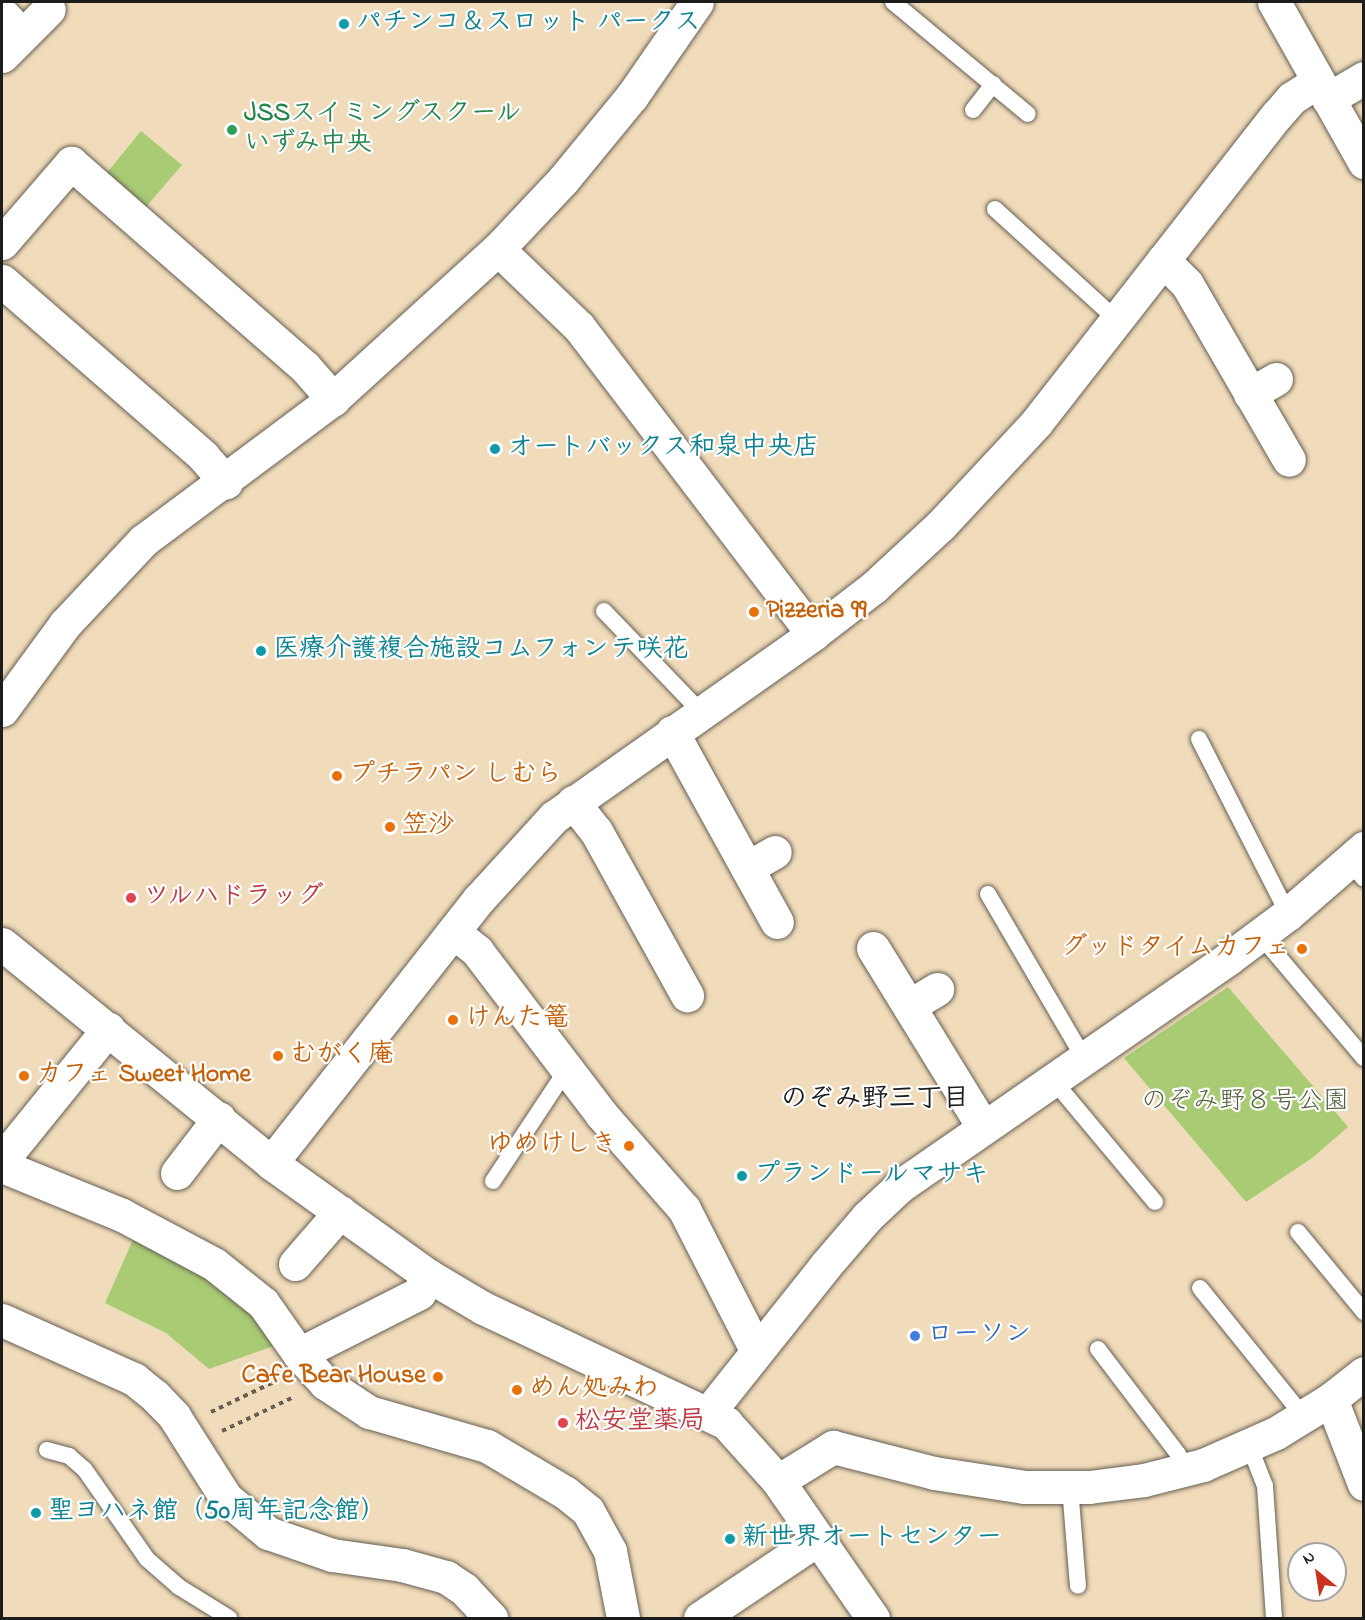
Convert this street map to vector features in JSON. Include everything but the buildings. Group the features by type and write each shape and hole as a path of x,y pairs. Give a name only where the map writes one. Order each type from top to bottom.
{"street":[{"path":"2,710 65,624 114,569 144,540 226,482 333,399 498,249 632,96 697,2"},
{"path":"1274,2 1364,162"},
{"path":"8,35 49,9"},
{"path":"271,1163 508,864 573,802 813,634 874,587 956,509 1036,423 1292,98 1364,78"},
{"path":"2,243 71,164 305,367 333,399"},
{"path":"498,249 579,327 813,634"},
{"path":"1163,260 1187,284 1263,386 1289,460"},
{"path":"2,281 202,456 226,482"},
{"path":"672,732 761,860 777,922"},
{"path":"573,802 596,831 687,995"},
{"path":"709,1412 756,1350 867,1217 900,1186 1359,863"},
{"path":"453,932 477,951 567,1069 684,1209 756,1350"},
{"path":"2,944 219,1118 271,1163 429,1276 483,1308 709,1412 726,1424 778,1481 873,1618"},
{"path":"873,948 983,1127"},
{"path":"909,1006 937,989"},
{"path":"2,1160 108,1029"},
{"path":"177,1173 219,1118"},
{"path":"2,1166 122,1215 214,1264 263,1303 311,1368 369,1412 487,1446 566,1493 588,1511 610,1551 623,1618"},
{"path":"295,1264 340,1212"},
{"path":"311,1368 419,1293 429,1276"},
{"path":"2,1320 134,1379 174,1416 226,1498 268,1533 332,1555 402,1565 446,1577 464,1589 491,1618"},
{"path":"778,1481 833,1447 844,1447 934,1473 1024,1487 1070,1487 1144,1480 1182,1471 1250,1445 1331,1400 1364,1373"},
{"path":"1331,1400 1364,1484"},
{"path":"700,1618 818,1539"}],"lane":[{"path":"893,2 912,8 1028,114"},
{"path":"973,110 993,84"},
{"path":"995,209 1117,320"},
{"path":"604,611 701,712"},
{"path":"1200,739 1288,914"},
{"path":"988,894 1084,1058"},
{"path":"1260,934 1364,1058"},
{"path":"493,1181 567,1069"},
{"path":"1053,1080 1155,1202"},
{"path":"1298,1232 1364,1312"},
{"path":"1200,1288 1304,1417"},
{"path":"1098,1349 1178,1454 1182,1471"},
{"path":"1250,1445 1265,1486 1274,1618"},
{"path":"47,1450 69,1455 85,1470 147,1559 178,1587 229,1618"},
{"path":"1070,1487 1078,1586"}],"path":[{"path":"210,1412 311,1368"},
{"path":"221,1431 311,1368"}],"green space":[{"path":"141,131 182,165 145,208 106,174"},
{"name":"のぞみ野８号公園","path":"1228,987 1348,1127 1312,1158 1246,1202 1124,1058"},
{"path":"136,1233 238,1292 279,1344 209,1369 166,1333 105,1303"}],"place":[{"name":"パチンコ＆スロット パークス","path":"344,24"},
{"name":"JSSスイミングスクール いずみ中央","path":"232,130"},
{"name":"オートバックス和泉中央店","path":"495,449"},
{"name":"Pizzeria 99","path":"754,612"},
{"name":"医療介護複合施設コムフォンテ咲花","path":"261,651"},
{"name":"プチラパン しむら","path":"337,776"},
{"name":"笠沙","path":"390,827"},
{"name":"ツルハドラッグ","path":"131,898"},
{"name":"グッドタイムカフェ","path":"1302,949"},
{"name":"けんた篭","path":"453,1020"},
{"name":"むがく庵","path":"278,1056"},
{"name":"カフェ Sweet Home","path":"24,1076"},
{"name":"ゆめけしき","path":"629,1146"},
{"name":"プランドールマサキ","path":"742,1176"},
{"name":"ローソン","path":"915,1336"},
{"name":"Cafe Bear House","path":"438,1377"},
{"name":"めん処みわ","path":"517,1390"},
{"name":"松安堂薬局","path":"563,1423"},
{"name":"聖ヨハネ館（50周年記念館）","path":"36,1513"},
{"name":"新世界オートセンター","path":"730,1539"}],"district":[{"name":"のぞみ野三丁目","path":"875,1100"}]}
